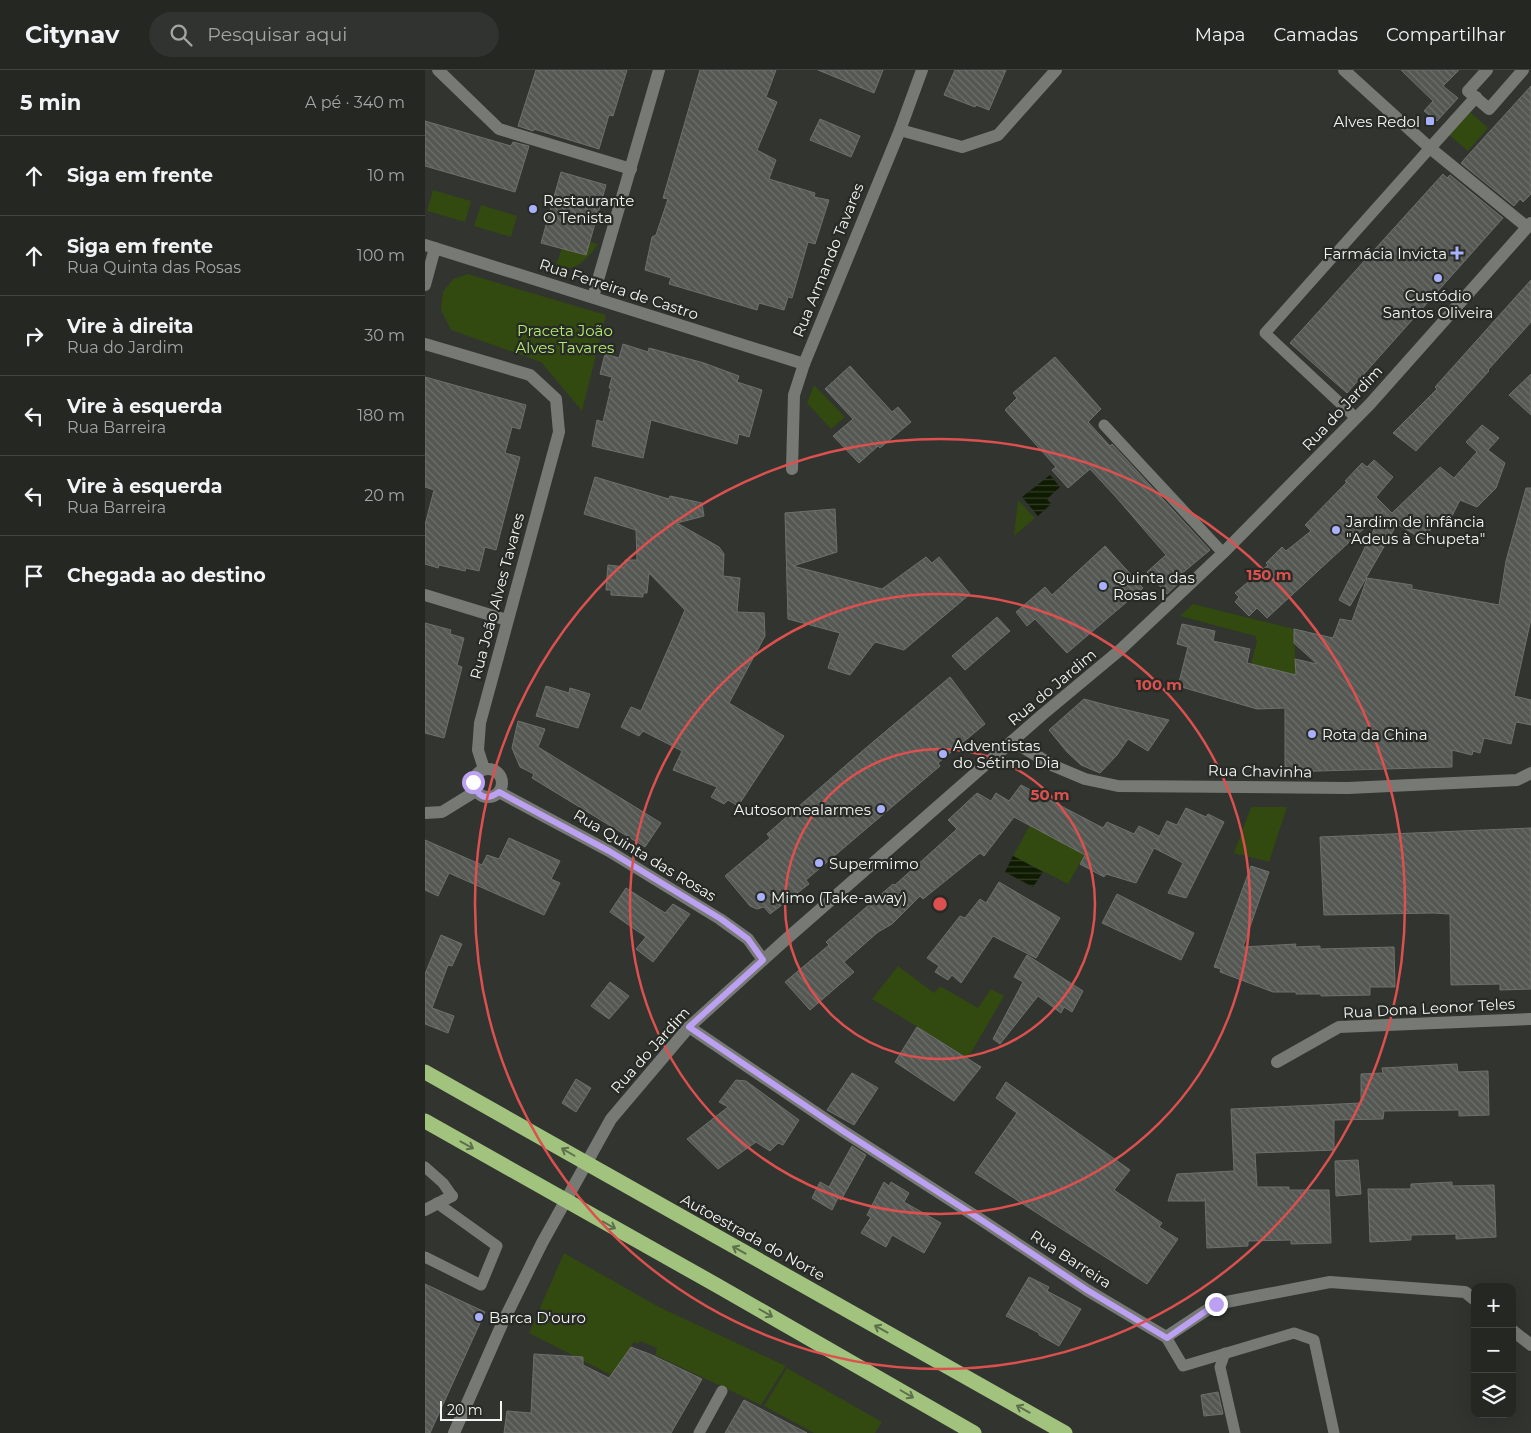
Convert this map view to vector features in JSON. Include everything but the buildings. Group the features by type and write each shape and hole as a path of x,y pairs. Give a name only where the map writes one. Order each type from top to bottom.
{"highway":[{"name":"Autoestrada do Norte","path":"425,1072 1065,1433"},
{"path":"425,1121 974,1433"}],"street":[{"path":"438,70 499,129 631,169"},
{"path":"593,297 659,70"},
{"name":"Rua Armando Tavares","path":"792,469 793,396 804,364 900,130 922,70"},
{"path":"900,130 962,147 999,135 1056,70"},
{"path":"1344,70 1429,148 1529,225"},
{"path":"1487,70 1468,91 1489,109 1523,70"},
{"path":"1429,148 1476,97"},
{"name":"Rua do Jardim","path":"454,1433 502,1324 542,1243 611,1119 689,1027 1013,741 1125,646 1223,553 1356,418 1529,225"},
{"path":"425,285 430,247"},
{"name":"Rua Ferreira de Castro","path":"430,247 804,364"},
{"name":"Rua João Alves Tavares","path":"425,344 530,375 556,399 559,432 480,723 478,750 484,769"},
{"path":"425,595 507,620"},
{"name":"Rua Chavinha","path":"1013,741 1054,766 1085,779 1119,786 1348,788 1517,780 1531,781"},
{"path":"484,769 493,769 500,775 502,783 499,792 492,797 483,796 476,791 473,782 476,774 484,769"},
{"name":"Rua Chavinha","path":"1517,780 1531,773"},
{"path":"425,813 442,812 476,791"},
{"name":"Rua Quinta das Rosas","path":"499,792 609,851 721,919 748,939 763,960"},
{"name":"Rua Dona Leonor Teles","path":"1277,1062 1339,1027 1531,1019"},
{"name":"Rua Barreira","path":"689,1027 843,1131 1087,1290 1167,1338"},
{"path":"425,1210 452,1196"},
{"path":"1167,1338 1216,1304 1330,1282 1465,1292 1471,1297"},
{"path":"1516,1333 1531,1345"}],"lane":[{"path":"1356,418 1265,333 1429,148"},
{"path":"1104,425 1223,553"},
{"path":"425,1167 443,1182 452,1196"},
{"path":"425,1257 481,1285 497,1246 437,1203"},
{"path":"1167,1338 1183,1366 1294,1333 1315,1340 1334,1433"},
{"path":"1225,1354 1220,1367 1235,1433"},
{"path":"699,1433 722,1391"}],"green space":[{"path":"1470,112 1488,128 1468,151 1449,135"},
{"path":"433,190 471,201 465,222 427,211"},
{"path":"481,205 517,216 511,237 474,226"},
{"path":"590,242 598,244 580,264 569,268 555,267 562,248 586,255"},
{"name":"Praceta João Alves Tavares","path":"468,274 606,315 582,411 541,362 451,330 441,310 443,292 453,279"},
{"path":"814,385 845,417 831,429 807,403"},
{"path":"1018,500 1035,518 1014,536"},
{"path":"1193,604 1294,629 1296,676 1251,664 1257,641 1255,636 1180,616"},
{"path":"1251,807 1287,807 1269,862 1234,853"},
{"path":"1030,825 1085,854 1068,884 1013,856"},
{"path":"898,966 934,993 940,986 978,1008 991,989 1004,996 968,1058 872,999"},
{"path":"564,1253 659,1307 786,1366 761,1405 655,1355 657,1348 640,1341 638,1344 634,1342 611,1375 529,1333"},
{"path":"787,1368 882,1422 875,1433 814,1433 764,1406"}],"shaded area":[{"path":"1050,475 1060,487 1047,499 1051,504 1038,516 1022,497"},
{"path":"1013,856 1043,872 1033,887 1005,872"}],"place":[{"name":"Alves Redol","path":"1430,121"},
{"name":"Restaurante O Tenista","path":"533,209"},
{"name":"Farmácia Invicta","path":"1457,253"},
{"name":"Custódio Santos Oliveira","path":"1438,278"},
{"name":"Jardim de infância \"Adeus à Chupeta\"","path":"1336,530"},
{"name":"Quinta das Rosas I","path":"1103,586"},
{"name":"Rota da China","path":"1312,734"},
{"name":"Adventistas do Sétimo Dia","path":"943,754"},
{"name":"Autosomealarmes","path":"881,809"},
{"name":"Supermimo","path":"819,863"},
{"name":"Mimo (Take-away)","path":"761,897"},
{"name":"Barca D'ouro","path":"479,1317"}],"route":[{"path":"473,782 476,791 483,796 492,797 499,792 609,851 721,919 748,939 763,960 689,1027 843,1131 1087,1290 1167,1338 1216,1304"}]}
